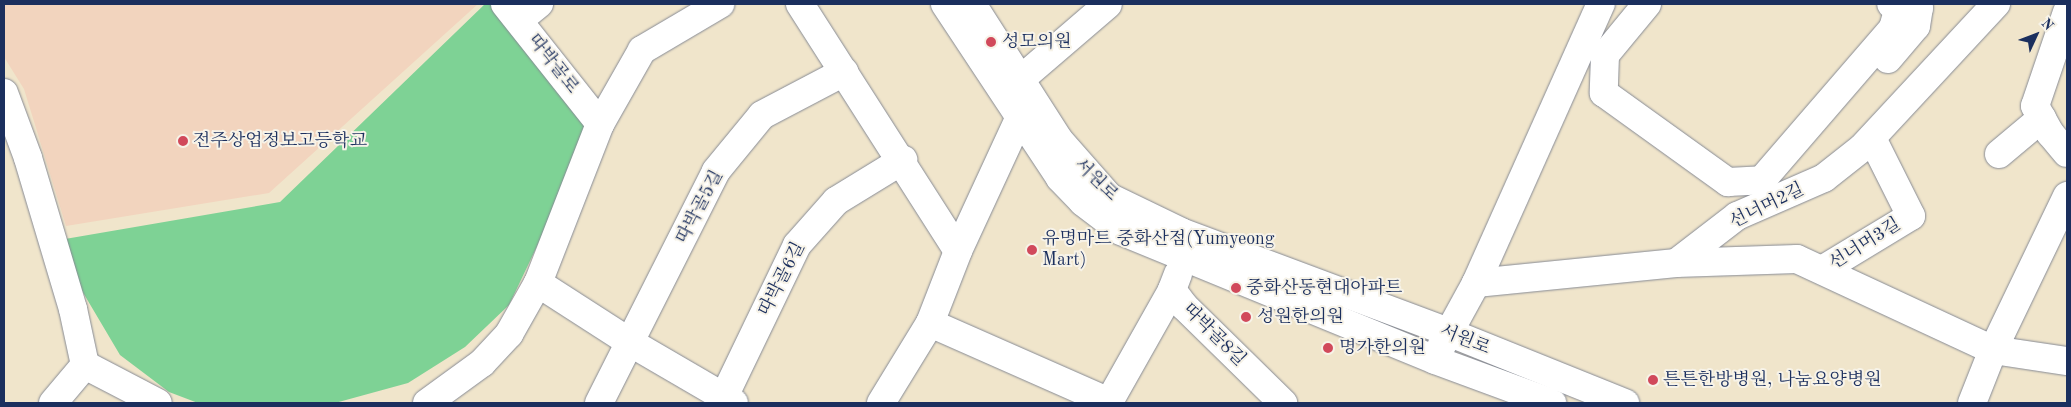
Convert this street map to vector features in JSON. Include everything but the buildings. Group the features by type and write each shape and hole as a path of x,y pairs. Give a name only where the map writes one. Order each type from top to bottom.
{"street":[{"path":"427,403 482,363 509,334 538,283 600,124 642,50 720,4"},
{"path":"800,4 903,160 958,250"},
{"name":"서원로","path":"945,4 1018,97 1084,172 1109,197 1136,212 1448,332 1625,403"},
{"name":"서원로","path":"972,4 1060,178 1084,202 1121,230 1435,360 1541,401"},
{"path":"882,403 930,323 1018,97 1108,4"},
{"path":"1435,360 1448,332 1476,283 1600,4"},
{"path":"1647,4 1605,55 1604,93 1728,182 1762,180 1893,28 1898,10 1891,4"},
{"path":"1759,207 1916,26 1919,8 1914,4"},
{"name":"선너머2길","path":"1676,263 1737,216 1824,178 1872,138 1996,4"},
{"name":"따박골로","path":"521,9 600,124"},
{"path":"2067,12 2035,106 2067,153"},
{"name":"따박골5길","path":"599,403 631,343 716,171 762,116 844,72"},
{"path":"4,93 28,158 59,262 85,365 158,403"},
{"path":"1999,154 2042,118"},
{"name":"선너머3길","path":"1822,270 1911,216 1872,138"},
{"name":"따박골6길","path":"538,283 631,343 727,401 797,245 836,201 903,160"},
{"path":"1972,403 1993,350 2067,196"},
{"name":"따박골8길","path":"1184,257 1172,290 1283,403"},
{"name":"선너머3길","path":"1676,263 1797,259 1993,350 2065,354"},
{"path":"1476,283 1676,263"},
{"path":"930,323 1110,402 1172,290"},
{"path":"53,403 85,365"}],"shaded area":[{"name":"전주상업정보고등학교","path":"4,4 478,4 269,193 66,226 24,89 4,57"}],"green space":[{"path":"485,4 497,4 593,129 509,305 465,347 408,383 335,403 198,403 169,392 120,355 75,279 65,239 280,202"}],"place":[{"name":"성모의원","path":"991,42"},
{"name":"전주상업정보고등학교","path":"183,141"},
{"name":"유명마트 중화산점(Yumyeong Mart)","path":"1032,250"},
{"name":"중화산동현대아파트","path":"1236,288"},
{"name":"성원한의원","path":"1246,317"},
{"name":"명가한의원","path":"1328,348"},
{"name":"튼튼한방병원, 나눔요양병원","path":"1653,380"}]}
